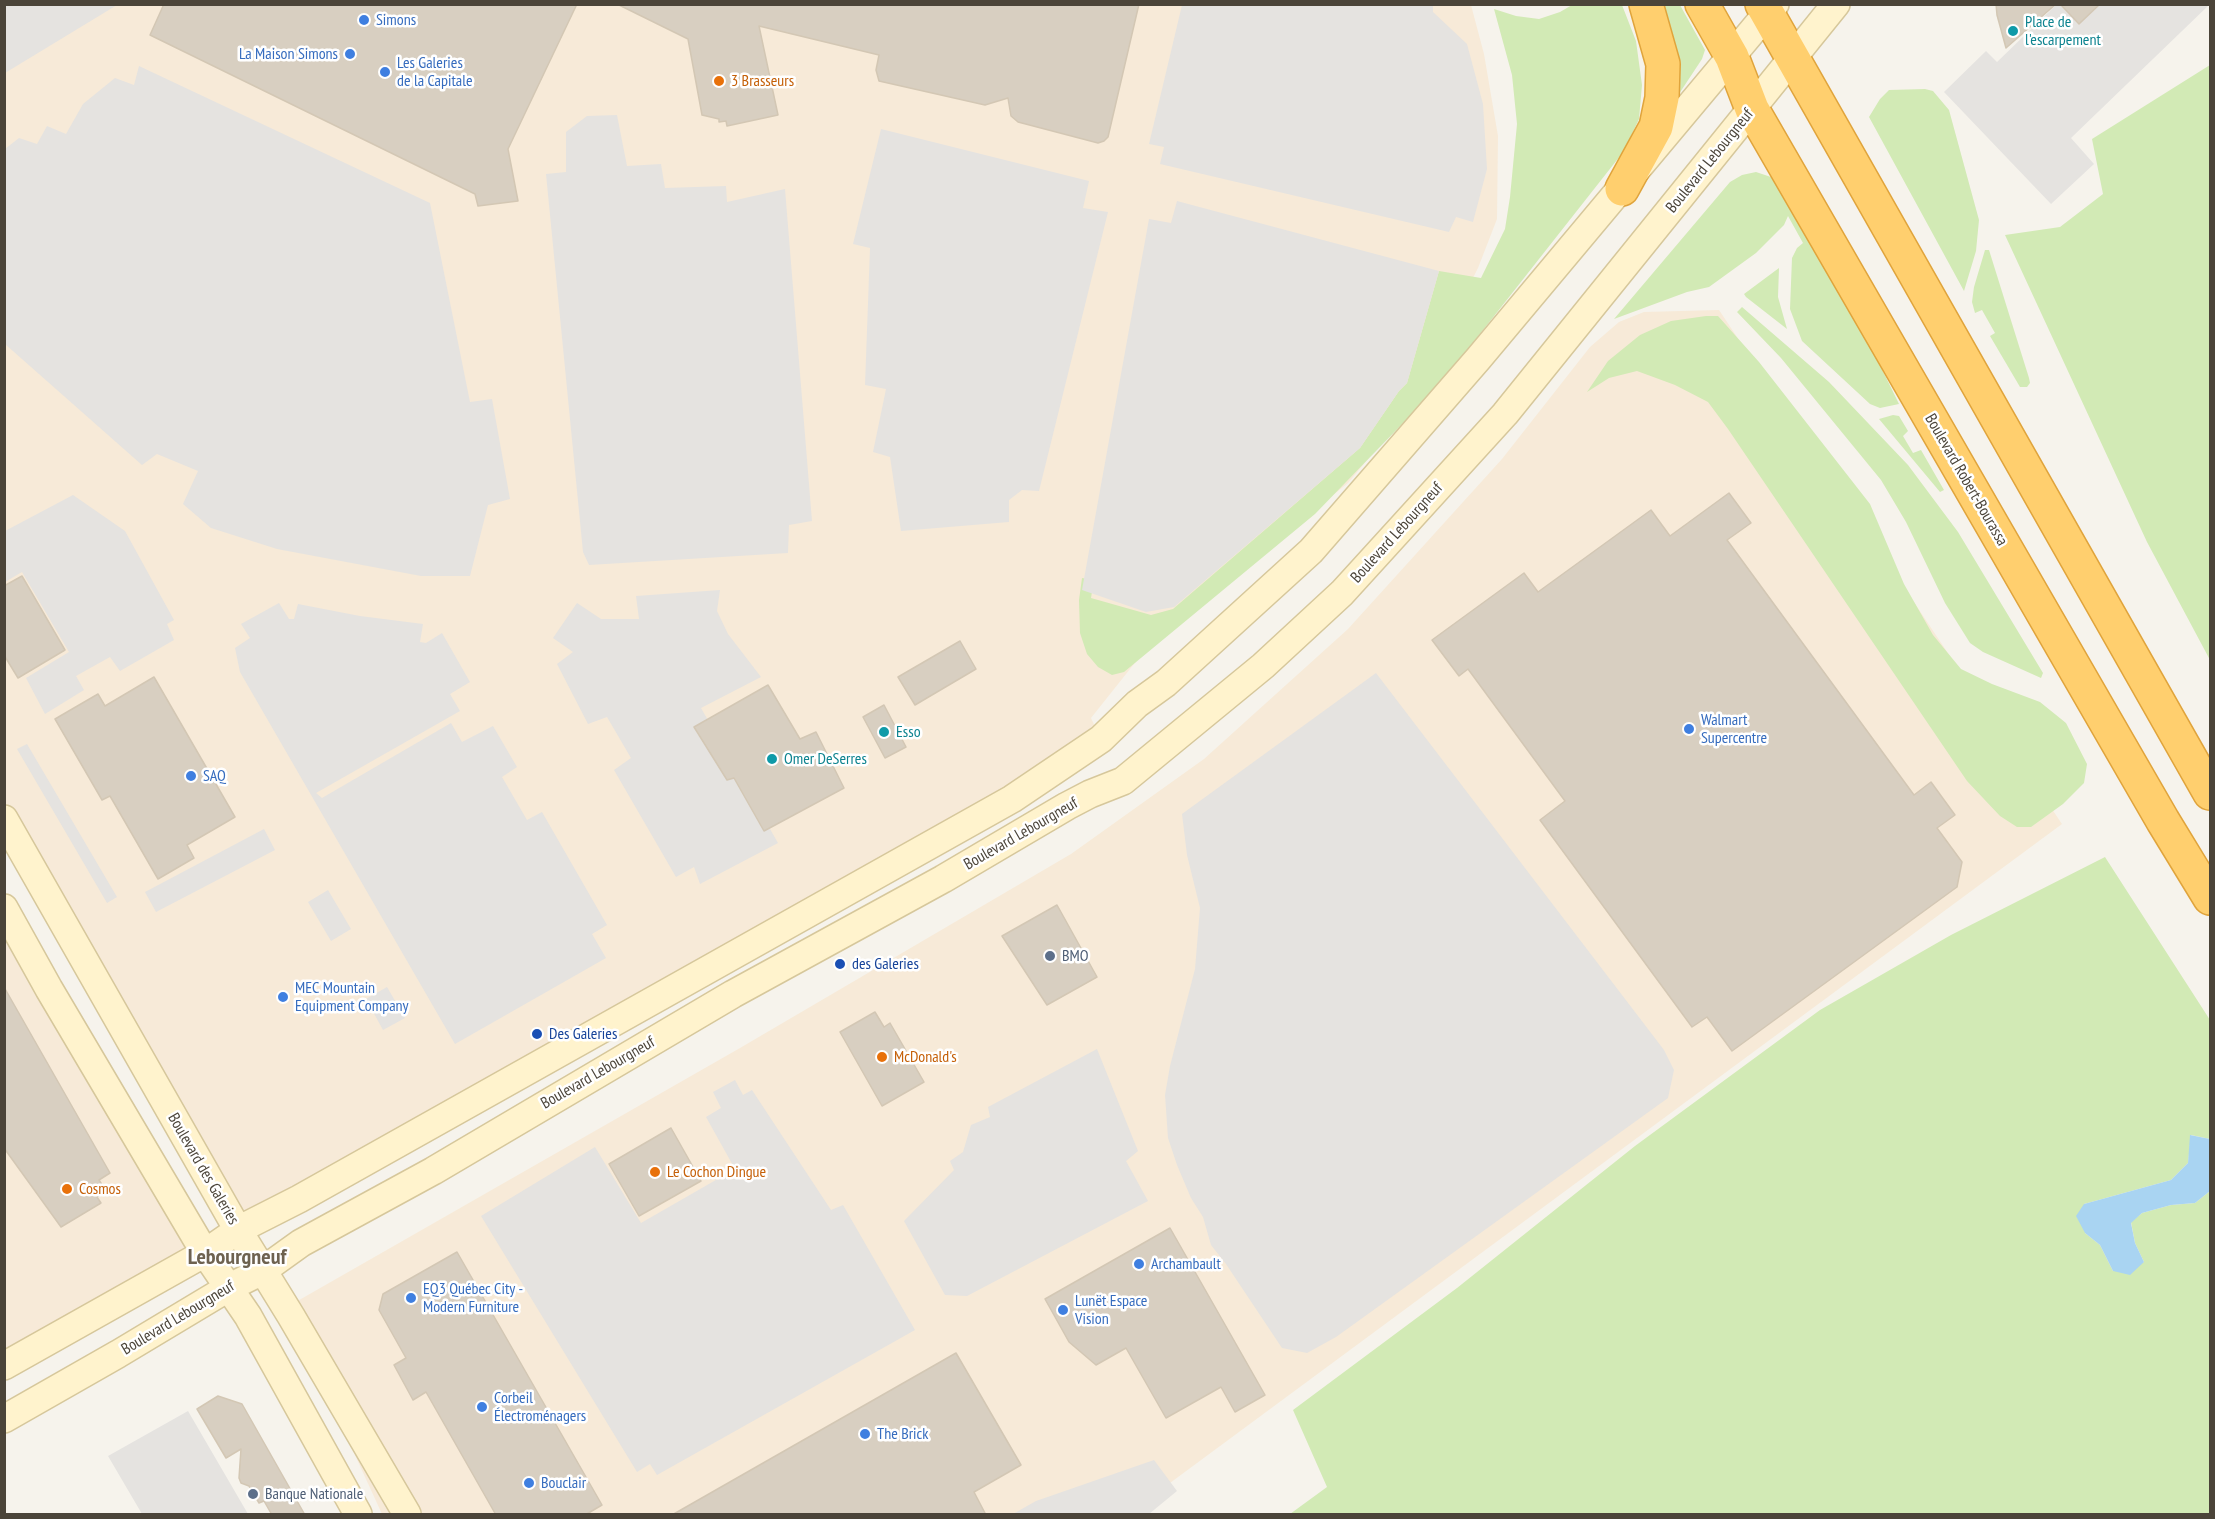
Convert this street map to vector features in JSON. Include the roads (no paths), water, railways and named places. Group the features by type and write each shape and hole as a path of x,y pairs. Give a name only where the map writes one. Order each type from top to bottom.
{"highway":[{"path":"1622,189 1656,127 1662,98 1663,64 1646,4"},
{"name":"Boulevard Robert-Bourassa","path":"1702,4 1732,57 1752,109 2163,821 2211,898"},
{"path":"1768,8 1793,57 2211,793"}],"main road":[{"name":"Boulevard Lebourgneuf","path":"4,1419 262,1270 301,1242 433,1171 733,994 932,885 1090,794 1123,781 1263,666 1342,593 1505,414 1836,4"},
{"path":"4,1366 205,1252 238,1230 309,1194 1012,799 1101,739 1137,704 1166,683 1311,551 1622,189 1732,57 1768,8"},
{"name":"Boulevard des Galeries","path":"4,819 238,1230 408,1515"},
{"path":"4,908 205,1252 248,1316 358,1515"}],"water":[{"path":"2190,1135 2210,1139 2210,1191 2195,1203 2171,1205 2142,1213 2131,1223 2135,1243 2144,1262 2130,1275 2113,1271 2100,1245 2085,1233 2076,1216 2084,1204 2171,1180 2188,1163"}],"place":[{"name":"Simons","path":"364,20"},
{"name":"Place de l'escarpement","path":"2013,31"},
{"name":"La Maison Simons","path":"350,54"},
{"name":"Les Galeries de la Capitale","path":"385,72"},
{"name":"3 Brasseurs","path":"719,81"},
{"name":"Walmart Supercentre","path":"1689,729"},
{"name":"Esso","path":"884,732"},
{"name":"Omer DeSerres","path":"772,759"},
{"name":"SAQ","path":"191,776"},
{"name":"BMO","path":"1050,956"},
{"name":"des Galeries","path":"840,964"},
{"name":"MEC Mountain Equipment Company","path":"283,997"},
{"name":"Des Galeries","path":"537,1034"},
{"name":"McDonald's","path":"882,1057"},
{"name":"Le Cochon Dingue","path":"655,1172"},
{"name":"Cosmos","path":"67,1189"},
{"name":"Archambault","path":"1139,1264"},
{"name":"EQ3 Québec City - Modern Furniture","path":"411,1298"},
{"name":"Lunët Espace Vision","path":"1063,1310"},
{"name":"Corbeil Électroménagers","path":"482,1407"},
{"name":"The Brick","path":"865,1434"},
{"name":"Bouclair","path":"529,1483"},
{"name":"Banque Nationale","path":"253,1494"}],"district":[{"name":"Lebourgneuf","path":"237,1258"}]}
